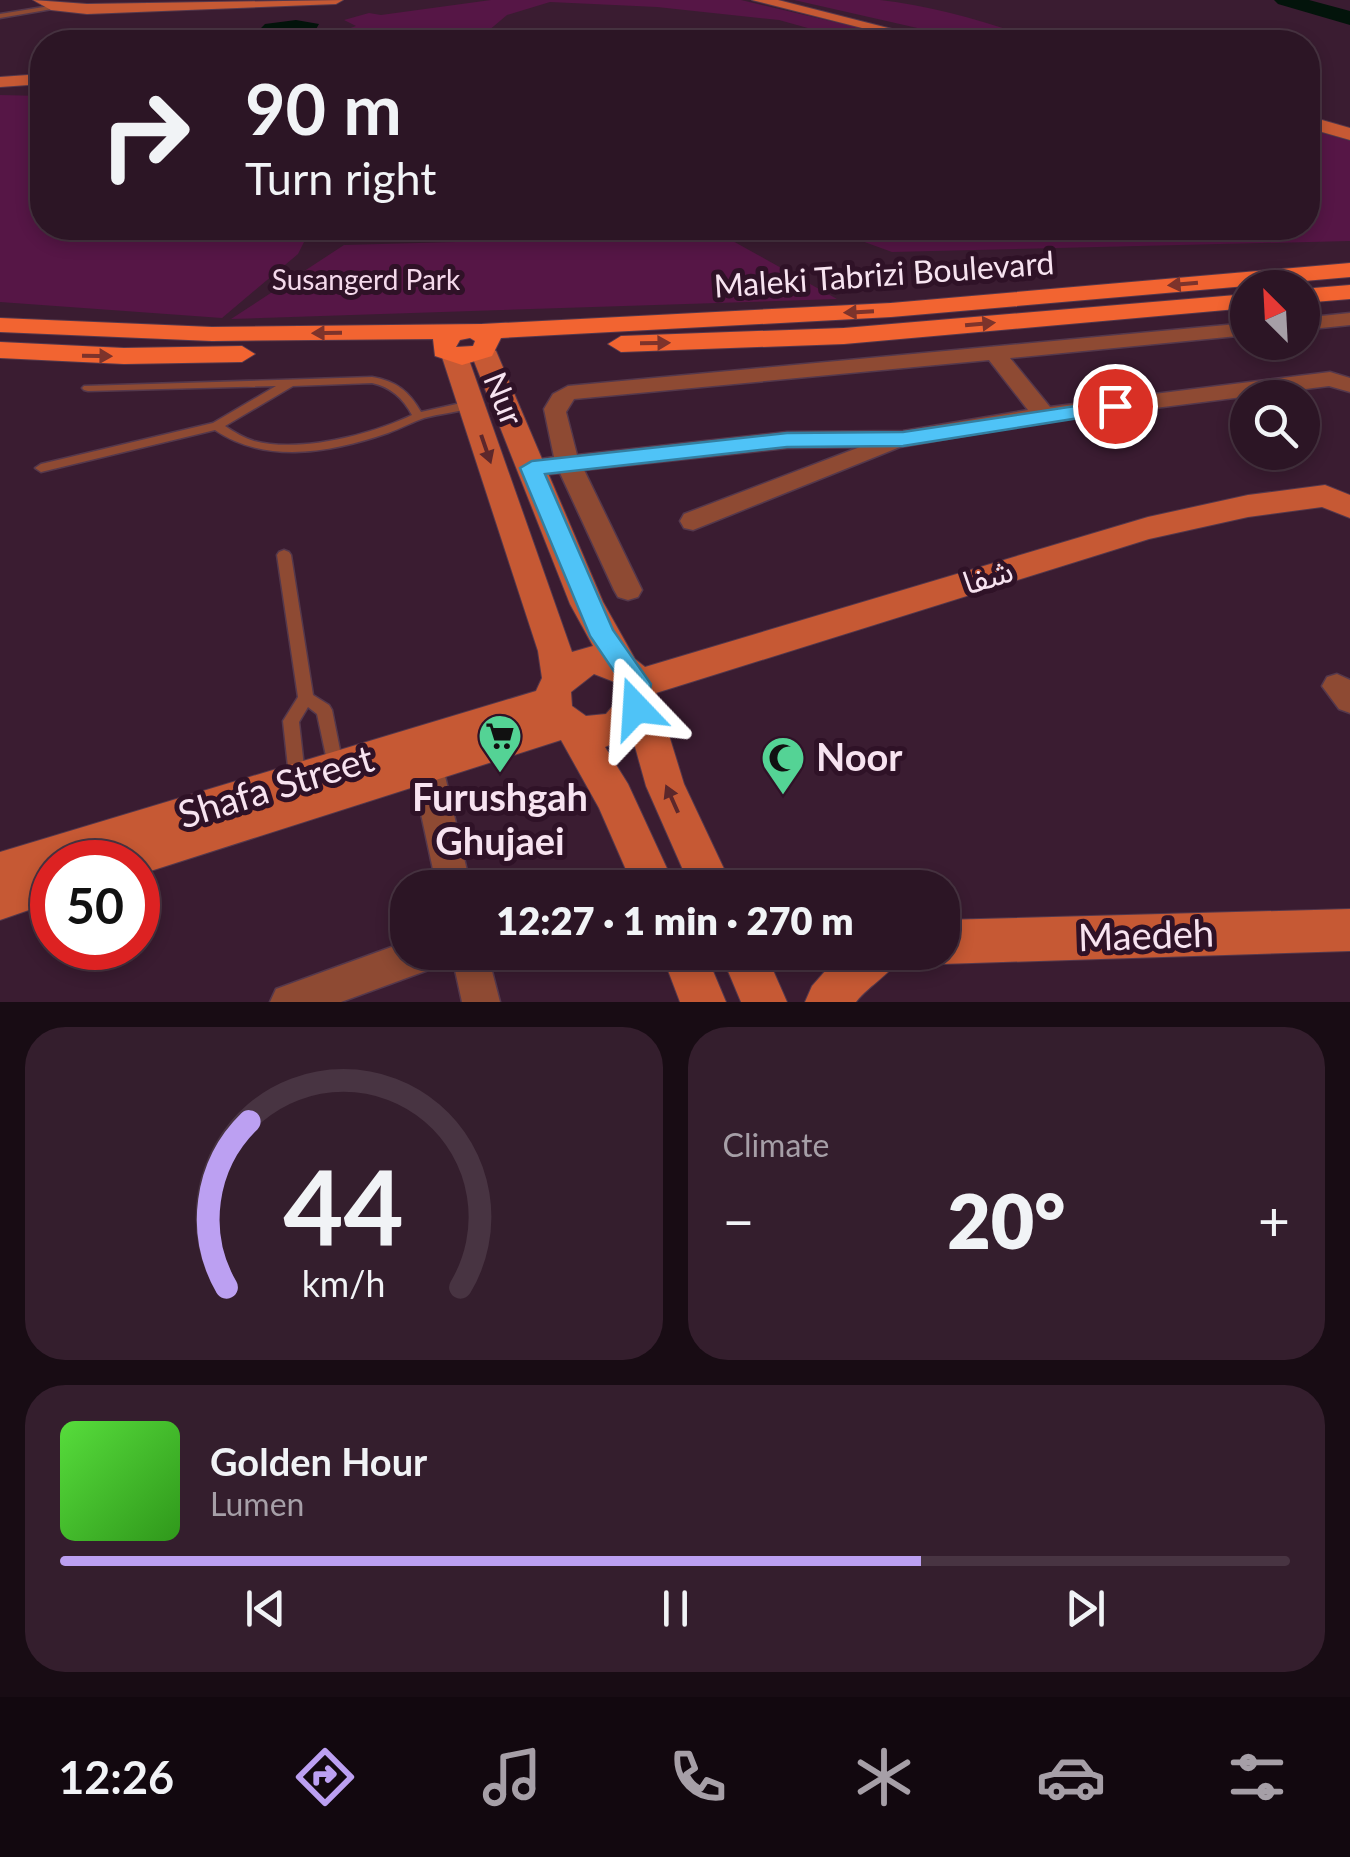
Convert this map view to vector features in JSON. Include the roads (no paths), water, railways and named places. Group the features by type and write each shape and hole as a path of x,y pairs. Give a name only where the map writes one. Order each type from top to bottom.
{"main road":[{"path":"40,0 56,6 186,8 336,0"},
{"path":"759,0 885,30"},
{"path":"0,82 30,80"},
{"path":"1320,125 1350,134"},
{"name":"Maleki Tabrizi Boulevard","path":"0,325 468,345 1350,270"},
{"path":"1320,294 1350,292"},
{"name":"Maleki Tabrizi Boulevard","path":"0,350 124,356 844,336 1230,303"},
{"name":"Nur","path":"468,345 470,405 555,650 562,709 614,797 647,870"},
{"name":"Nur","path":"468,345 532,468 588,604 632,682 666,786 710,870"},
{"name":"شفا","path":"632,682 1148,528 1248,506 1325,496 1347,505"},
{"path":"608,661 632,682 629,719 618,728 604,732 562,709 580,663 608,661"},
{"name":"Shafa Street","path":"160,848 426,763 562,709"},
{"name":"Shafa Street","path":"0,872 336,769 562,709"},
{"path":"0,899 30,889"},
{"name":"Maedeh","path":"960,941 1350,930"},
{"path":"690,970 703,1002"},
{"path":"750,970 764,1002"},
{"path":"828,1002 855,970"}],"street":[{"path":"1320,322 1350,320"},
{"path":"628,590 568,462 555,411 557,401 568,393 1230,332"},
{"path":"996,354 1044,415"},
{"path":"532,468 787,440 903,439 1044,415 1330,379 1350,385"},
{"path":"693,521 903,439"},
{"path":"426,763 450,870"},
{"path":"288,1002 390,966"},
{"path":"473,970 480,1002"}],"lane":[{"path":"0,16 56,6"},
{"path":"88,388 293,380 382,381 405,395 418,416"},
{"path":"40,468 217,426 293,380"},
{"path":"217,426 238,440 259,446 305,447 470,405"},
{"path":"284,554 306,698 291,722 298,781"},
{"path":"306,698 324,710 336,769"}],"waterway":[{"path":"1285,0 1350,18"}],"place":[{"name":"Furushgah Ghujaei","path":"500,774"},
{"name":"Noor","path":"783,796"}],"park label":[{"name":"Susangerd Park","path":"366,280"}]}
